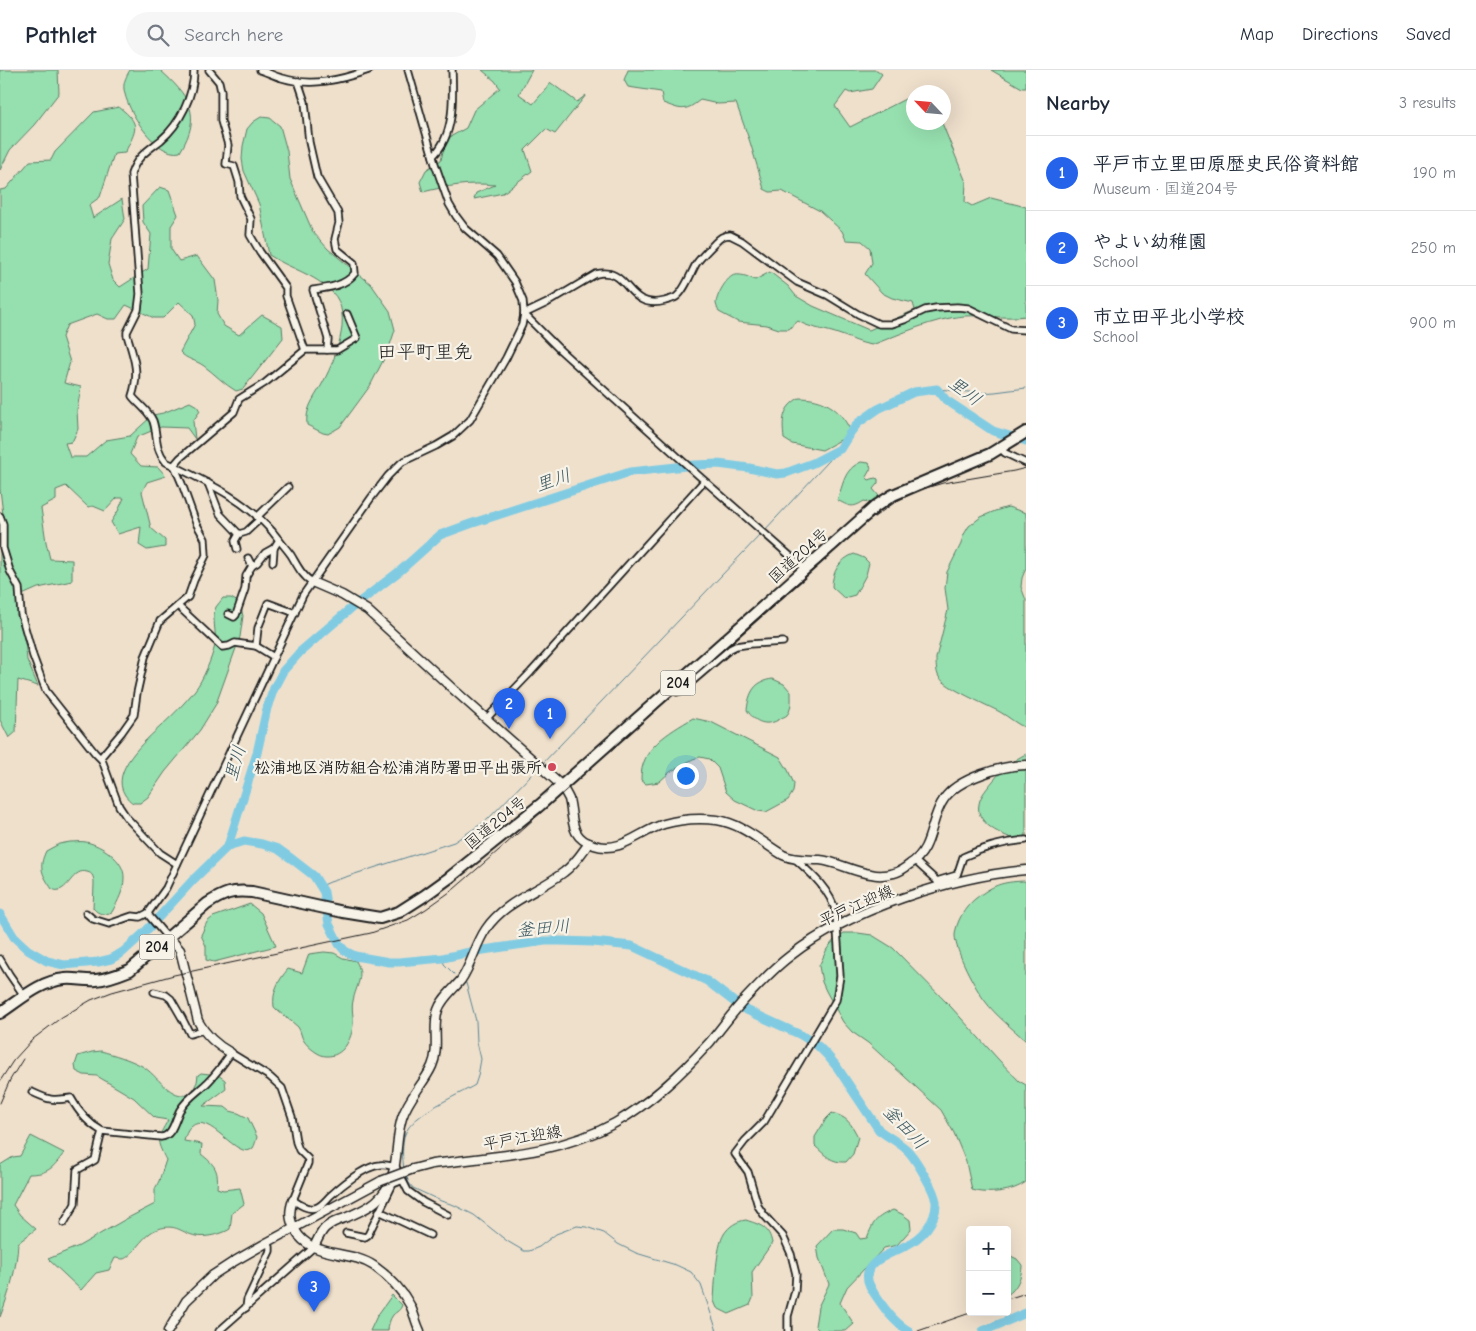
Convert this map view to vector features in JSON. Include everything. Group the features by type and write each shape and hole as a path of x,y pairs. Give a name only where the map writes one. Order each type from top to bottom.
{"highway":[{"name":"国道204号","path":"0,1014 44,985 65,979 96,980 119,975 130,970 167,936 207,904 228,892 237,890 252,892 380,918 399,912 449,878 540,805 876,506 893,495 1001,449 1025,433"}],"street":[{"path":"194,70 191,93 180,117 172,129 140,157 134,164 131,174 140,294 138,310 127,332 137,377 132,396 152,420 161,455 166,462 225,492 246,506 279,540 303,575 323,588 342,595 364,607 562,786 569,800 577,835 589,843 600,847 613,847 630,842 664,824 684,820 718,820 754,834 784,855 795,859 838,863 865,873 893,874 915,861 926,846 939,808 944,798 952,790 966,781 992,772 1026,765"},
{"path":"209,70 219,82 222,101 221,121 228,145 226,164 234,166 239,182 240,196 251,219 250,235 286,288 286,296 305,350"},
{"path":"260,70 282,78 305,83 326,82 369,70"},
{"path":"86,912 93,919 108,924 132,916 149,915 166,888 295,612 312,582 371,498 402,462 454,436 470,420 506,358 522,325 524,314 523,301 515,282 490,249 465,228 449,204 408,70"},
{"path":"433,156 439,150 448,130 453,96 452,70"},
{"path":"298,81 305,102 317,177 338,213 339,223 335,239 337,249 354,263 355,273 352,277 335,286 313,290 328,339 327,350"},
{"path":"524,314 553,300 596,274 603,272 610,272 619,277 633,294 645,302 664,301 676,297 702,256 720,238 730,235 742,241 796,282 827,295 879,324 892,324 925,310 957,307 968,308 1011,329 1026,330"},
{"path":"174,465 234,412 239,399 265,383 305,350 337,350 357,338 348,314"},
{"path":"524,314 560,350 704,481 805,568"},
{"path":"1001,449 1026,463"},
{"path":"102,760 101,757 105,751 122,732 134,714 145,657 160,622 188,597 206,552 205,539 196,523 174,465"},
{"path":"486,718 531,672 704,481"},
{"path":"208,483 220,514 239,534"},
{"path":"237,549 235,541 239,534 246,532 288,487"},
{"path":"0,516 3,524 3,548 10,571 19,588 21,614 33,656 46,691 102,760 119,806 127,818 160,853 177,864"},
{"path":"228,614 234,617 236,615 245,589 246,576 252,566 257,564 265,553 274,548 279,540"},
{"path":"274,548 274,562"},
{"path":"248,558 252,566"},
{"path":"256,646 258,628 268,603 295,612"},
{"path":"178,606 222,647 235,643 256,646 274,657"},
{"path":"671,688 677,692 681,691 722,655 736,646 783,642"},
{"path":"915,861 938,884 957,875 963,857 983,848 1011,841 1026,840"},
{"path":"219,1331 314,1247 321,1233 326,1228 372,1205 379,1199 388,1187 396,1168 398,1138 402,1118 407,1106 428,1074 435,1057 437,1046 436,1025 442,1002 464,976 484,932 499,914 564,872 576,861 589,843"},
{"path":"788,1331 788,1316 795,1291 796,1274 791,1254 783,1236 758,1206 748,1172 735,1154 764,1122 836,1000 840,976 834,905 825,889 795,859"},
{"name":"平戸江迎線","path":"168,1331 186,1301 213,1275 268,1242 381,1181 413,1168 432,1164 545,1149 570,1143 614,1123 638,1109 670,1083 772,971 812,940 874,910 938,884 1026,870"},
{"path":"149,915 180,950 198,1021 203,1030 215,1043 270,1077 282,1088 286,1096 296,1142 299,1150 308,1160 293,1200 290,1215 294,1228 304,1242 325,1251 353,1256 372,1264 382,1272 406,1298 420,1331"},
{"path":"0,959 25,996"},
{"path":"154,992 162,993 171,998 190,1034 203,1030"},
{"path":"32,1092 55,1101 71,1098 76,1107 94,1127 102,1131 161,1138 166,1137 170,1132 181,1108 208,1082 231,1054"},
{"path":"64,1223 75,1204 77,1170 95,1160 102,1131"},
{"path":"293,1200 307,1208 314,1208 368,1168 381,1165 396,1168 408,1191 423,1202 448,1215"},
{"path":"346,1233 368,1235 392,1184 403,1180"},
{"path":"380,1211 430,1235"},
{"path":"246,1308 247,1300 270,1251 268,1242"}],"green space":[{"path":"0,70 58,70 59,93 34,125 10,150 0,170"},
{"path":"130,70 160,70 179,88 185,97 190,106 191,127 180,152 171,152 161,148 152,140 136,119 124,89"},
{"path":"482,70 532,70 519,94 533,104 551,83 577,102 586,95 555,134 546,129 525,150 532,171 503,193 474,199 476,193 495,185 477,184 450,186 423,192 420,182 426,170 441,160 444,147 450,137 466,128 474,110 500,88"},
{"path":"628,70 877,70 882,74 872,89 850,93 846,91 835,106 850,127 906,99 906,130 945,130 966,182 965,202 972,206 991,198 1026,207 1026,316 964,316 940,320 872,345 808,326 798,321 789,329 779,329 767,325 738,322 719,312 716,304 718,296 722,287 732,276 743,275 755,280 770,272 788,286 796,296 813,306 869,330 915,310 913,303 892,298 882,293 865,274 872,263 870,248 862,241 846,240 842,231 820,211 782,191 770,192 764,189 736,103 718,104 700,100 690,107 682,109 663,103 661,92 628,87 624,80"},
{"path":"991,70 1026,70 1026,88 1022,88"},
{"path":"119,107 134,123 134,133 125,153 114,154 100,197 89,205 93,218 122,199 125,219 112,239 108,264 113,280 120,287 148,269 151,234 143,222 142,206 160,187 169,190 178,215 171,226 171,249 179,261 197,256 215,280 218,300 217,314 224,326 239,335 262,315 282,326 283,338 243,389 236,391 204,366 180,352 195,324 193,315 179,302 163,318 154,318 126,305 116,319 108,319 97,314 67,325 62,337 70,362 64,383 81,387 77,410 78,429 72,442 65,443 70,457 86,457 106,440 130,436 153,415 190,402 197,406 200,411 193,421 195,439 187,428 161,427 137,437 130,454 141,466 158,467 166,476 147,482 142,492 151,528 165,540 165,547 147,550 139,545 141,527 118,534 111,522 124,498 117,498 105,511 93,506 88,507 66,486 56,490 56,500 41,508 50,559 72,560 72,581 38,588 20,596 27,660 38,686 18,680 16,732 9,738 0,720 0,533 5,531 0,489 0,190 6,189 30,161 51,160 55,152 94,112"},
{"path":"261,117 270,118 280,126 287,151 290,179 313,232 328,249 371,284 390,311 395,330 388,351 370,386 340,427 328,434 307,425 307,414 336,352 340,339 342,313 339,301 325,286 269,255 259,204 244,171 242,159 247,129"},
{"path":"799,398 823,402 836,410 850,430 846,437 822,450 792,444 784,439 784,415 789,406"},
{"path":"861,462 869,463 871,468 866,477 869,480 878,479 878,483 873,489 879,496 872,503 864,501 853,506 837,500 847,473"},
{"path":"1008,507 1026,513 1026,568 1021,587 1026,600 1026,728 950,686 939,677 936,665 948,610 945,588 947,572 963,536 969,526 981,517"},
{"path":"854,554 864,558 869,563 866,575 855,595 844,598 832,587 833,576 841,563"},
{"path":"223,598 231,598 240,603 243,616 240,637 216,704 200,730 165,772 148,797 140,803 133,803 125,795 121,786 125,766 147,739 183,704 201,681 215,645 214,620 216,607"},
{"path":"773,679 784,684 791,692 789,713 770,723 758,721 747,710 749,698 757,685"},
{"path":"693,718 711,722 780,757 794,784 793,792 788,800 766,812 758,811 735,800 726,792 718,768 709,759 700,757 670,772 659,782 646,784 641,780 645,759 650,750 665,736"},
{"path":"1026,754 1026,842 1011,838 987,825 979,812 979,804 989,786 1000,773"},
{"path":"86,842 98,846 111,854 121,865 124,878 123,887 112,912 102,914 93,908 94,880 89,873 83,872 75,875 63,888 58,890 52,889 46,879 42,871 42,862 46,851 59,844"},
{"path":"1026,882 1026,1041 994,1012 981,995 971,979 958,950 955,935 962,915 975,899 998,885"},
{"path":"250,904 261,913 276,946 214,962 206,960 206,946 201,935 207,922 213,917"},
{"path":"844,933 872,935 893,948 951,1007 1019,1081 1026,1085 1026,1182 1000,1192 978,1192 972,1190 966,1162 954,1133 941,1110 843,1022 822,982 819,966 827,949 834,940"},
{"path":"334,953 343,958 356,961 360,972 352,1004 353,1021 351,1035 346,1046 332,1056 323,1056 308,1046 298,1027 274,1007 276,987 288,969 302,973 309,954"},
{"path":"101,1051 142,1066 170,1091 177,1094 191,1094 198,1075 201,1073 218,1075 225,1080 226,1089 203,1106 225,1107 248,1118 257,1137 253,1148 247,1151 240,1149 215,1130 198,1123 190,1128 184,1141 202,1144 201,1154 210,1161 217,1172 217,1188 223,1190 240,1188 244,1204 232,1213 230,1229 214,1235 204,1236 191,1235 170,1227 153,1231 126,1258 115,1258 109,1270 96,1273 81,1290 48,1259 79,1246 155,1204 155,1189 166,1160 160,1147 159,1139 168,1120 155,1118 134,1098 97,1076 84,1075 76,1071 75,1065 78,1056"},
{"path":"832,1113 848,1121 858,1137 853,1154 846,1162 832,1160 815,1146 815,1137"},
{"path":"31,1136 64,1153 57,1163 46,1171 29,1174 13,1205 20,1215 36,1229 18,1243 12,1281 0,1317 0,1165 13,1157 20,1156"},
{"path":"893,1210 910,1220 911,1229 897,1245 884,1248 847,1287 840,1303 854,1324 846,1331 820,1331 815,1326 818,1307 829,1284 819,1258 817,1246 833,1229 843,1229 856,1233 860,1239 867,1238 876,1221 882,1215"},
{"path":"746,1220 764,1227 769,1233 772,1243 752,1272 753,1298 750,1305 729,1314 717,1308 714,1301 719,1248 721,1240 728,1229 736,1223"},
{"path":"1011,1256 1022,1265 1018,1282 1011,1292"},
{"path":"392,1295 402,1305 391,1318 388,1331 370,1331 377,1316"}],"waterway":[{"path":"937,389 979,393 1026,388"},
{"name":"里川","path":"228,846 257,753 267,708 274,688 283,671 300,652 349,610 401,570 440,535 630,472 718,464 777,474 786,473 813,463 840,449 858,423 878,409 914,392 937,389 946,400 993,431 1026,441"},
{"path":"764,531 840,449"},
{"path":"542,764 761,534"},
{"path":"321,886 454,842 487,820 537,769"},
{"name":"釜田川","path":"0,914 14,937 28,950 47,961 64,965 111,959 123,952 146,931 193,880 228,846 244,841 278,849 314,876 324,892 329,924 339,944 345,951 355,956 399,962 443,958 545,941 593,942 632,946 707,981 742,1008 801,1035 818,1046 837,1067 879,1130 902,1146 914,1158 935,1196 936,1209 934,1216 931,1223 917,1239 879,1259 874,1263 867,1275 870,1286 884,1308 909,1331"},
{"path":"443,958 444,964 454,974"},
{"path":"404,1169 403,1142 410,1126 426,1112 475,1085 481,1059 477,1042 476,1021 466,983"},
{"path":"406,1175 413,1188 474,1215 507,1241 524,1251 539,1247 556,1234 577,1226 586,1227 604,1233 618,1244 636,1253 676,1265 691,1272 701,1285 717,1331"},
{"name":"釜田川","path":"983,1331 1026,1313"}],"railway":[{"path":"0,1081 13,1061 33,1039 62,1017 91,1000 112,992 174,975 371,933 408,920 454,889 506,844 866,523 897,501 919,490 943,483 1026,468"},
{"path":"0,1103 10,1080 23,1059"},
{"path":"1011,1298 1026,1293"},
{"path":"918,1331 966,1314"}],"place":[{"name":"やよい幼稚園","path":"509,729"},
{"name":"平戸市立里田原歴史民俗資料館","path":"550,739"},
{"name":"松浦地区消防組合松浦消防署田平出張所","path":"552,767"},
{"name":"市立田平北小学校","path":"314,1312"}],"district":[{"name":"田平町里免","path":"425,351"}]}
